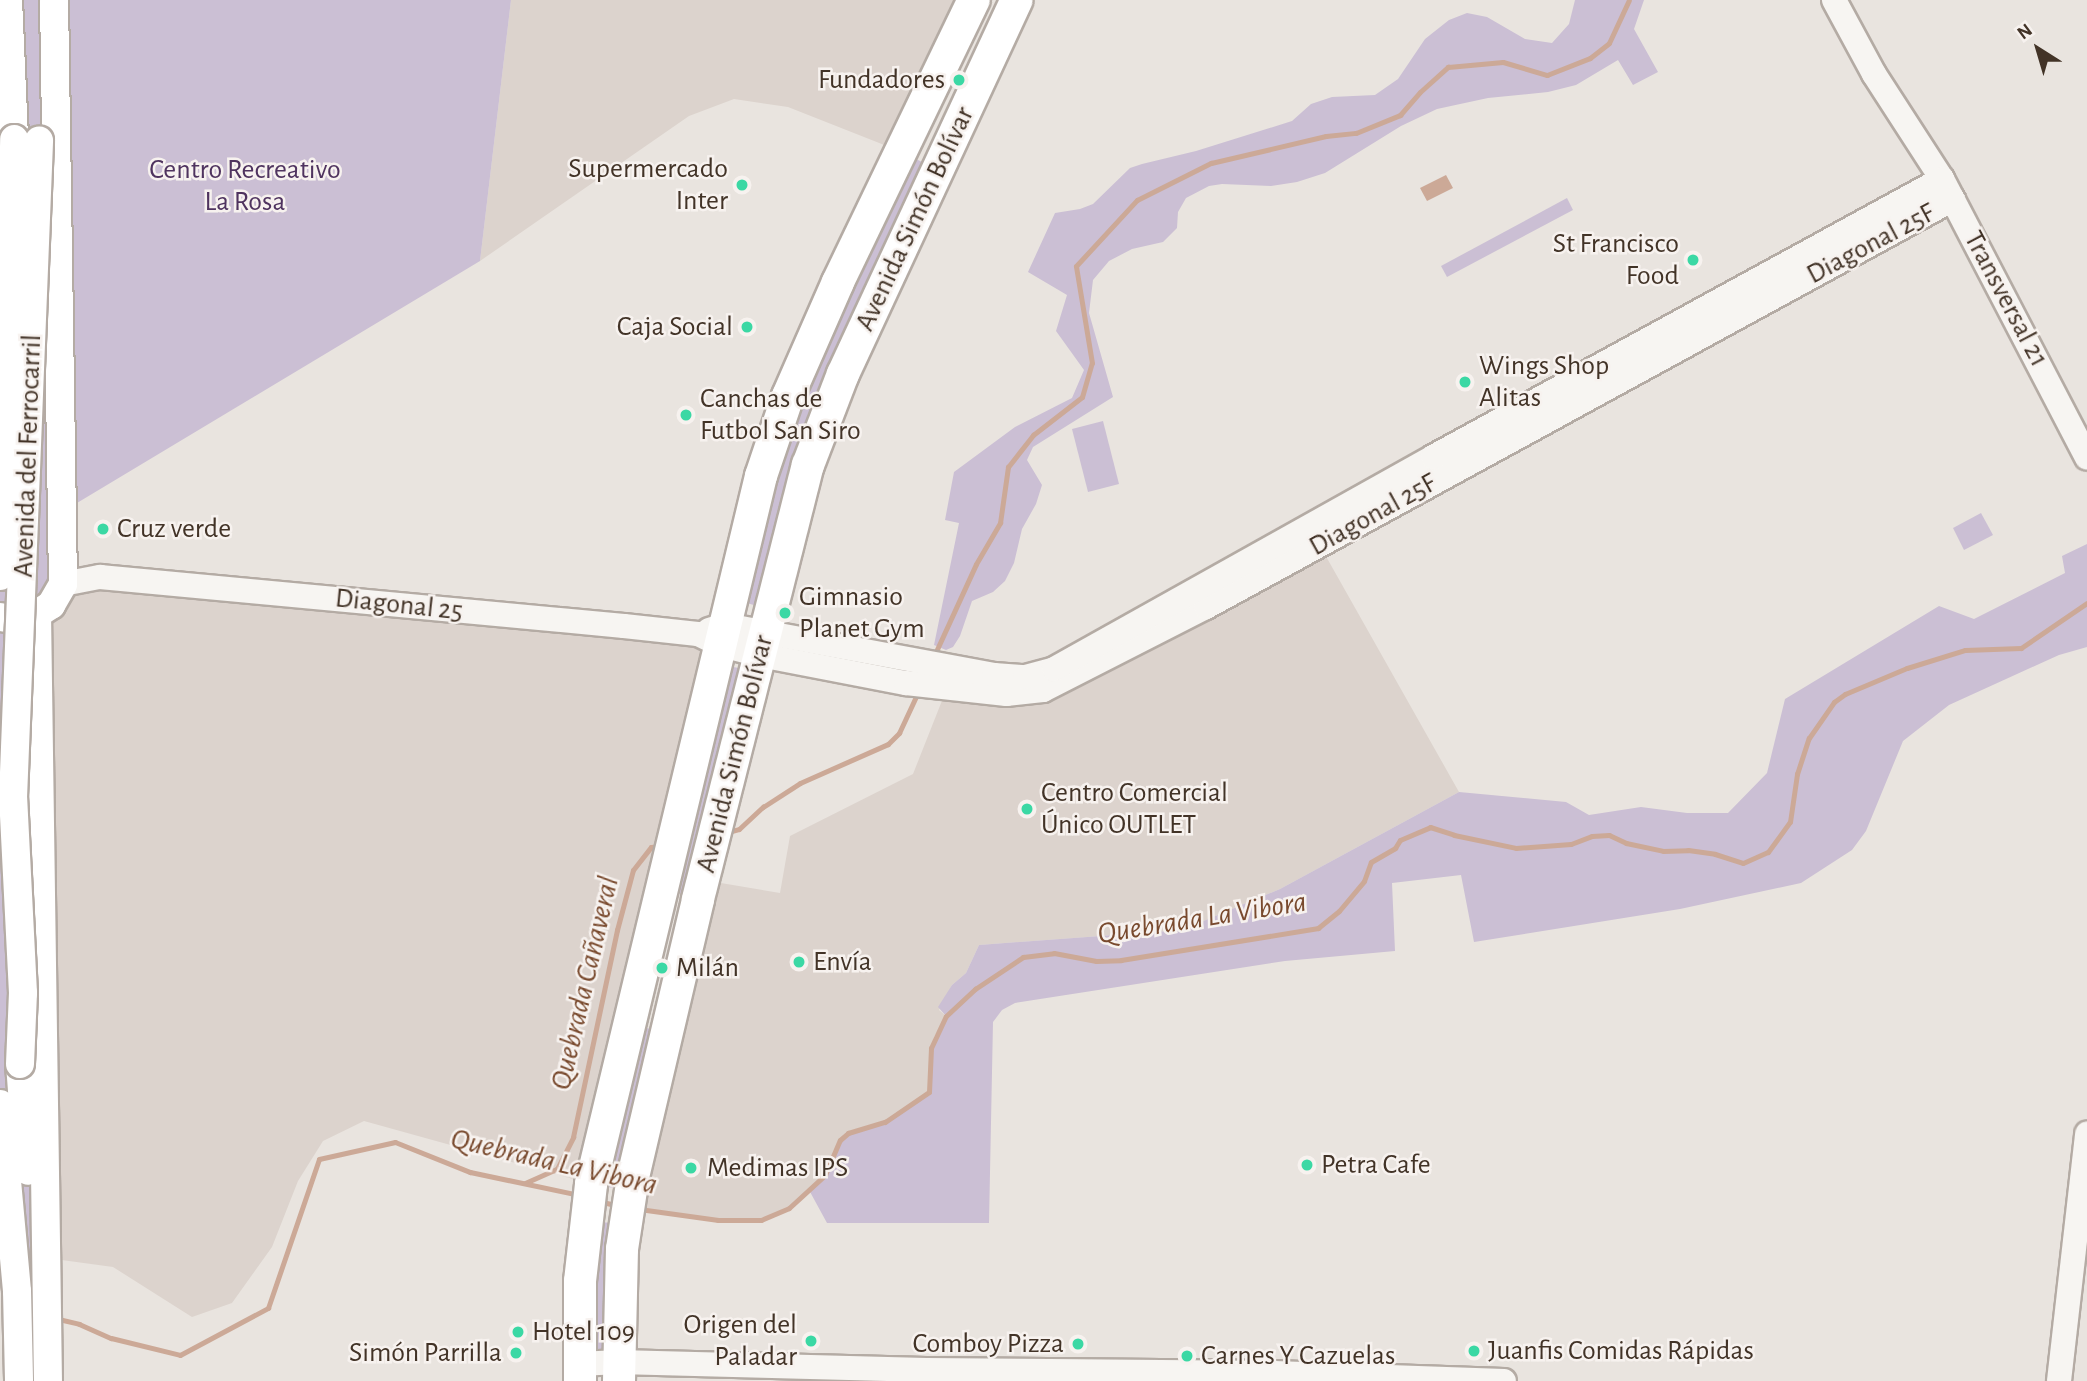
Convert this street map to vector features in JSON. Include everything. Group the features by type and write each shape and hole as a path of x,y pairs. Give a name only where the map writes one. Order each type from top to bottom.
{"main road":[{"name":"Avenida del Ferrocarril","path":"8,0 27,140 13,798 23,993 20,1064 29,1174 47,1245"},
{"name":"Avenida del Ferrocarril","path":"0,576 36,0"},
{"path":"0,617 19,620 37,614 51,605 62,566 54,0"},
{"name":"Avenida Simón Bolívar","path":"580,1372 578,1314 591,1184 680,808 715,634 788,396 838,282 974,0"},
{"name":"Avenida Simón Bolívar","path":"618,1371 622,1249 630,1191 792,524 821,427 1017,0"},
{"path":"0,528 12,525 36,529 46,535 62,566"},
{"path":"37,614 48,1381"},
{"path":"0,1104 17,1291 19,1381"},
{"path":"0,1220 14,1248"}],"street":[{"name":"Transversal 21","path":"1834,0 1874,74 1948,189 2087,457"},
{"name":"Diagonal 25F","path":"762,644 937,676 1006,694 1044,690 1201,598 1948,189"},
{"name":"Diagonal 25","path":"62,566 100,578 715,634 762,644"},
{"path":"2059,1381 2087,1134"},
{"path":"580,1372 926,1370 1274,1373 1504,1381"}],"shaded area":[{"path":"511,0 974,0 902,152 788,107 734,99 689,116 480,261"},
{"path":"1446,175 1453,188 1427,201 1420,188"},
{"name":"Centro Comercial Único OUTLET","path":"1319,544 1459,792 1280,889 1182,930 979,945 966,973 952,985 939,1010 946,1016 934,1037 929,1092 885,1122 848,1133 840,1140 825,1175 789,1208 761,1220 718,1220 628,1208 703,880 780,893 790,836 913,774 947,688 990,693"},
{"path":"63,584 721,645 591,1184 364,1121 323,1141 298,1181 272,1247 232,1303 192,1317 113,1267 47,1258 44,610"}],"green space":[{"name":"Centro Recreativo La Rosa","path":"0,0 511,0 480,261 62,512 51,605 36,1291 29,1291 0,1220"},
{"path":"1575,0 1644,0 1634,29 1658,72 1633,85 1618,60 1576,85 1548,92 1488,98 1437,109 1401,126 1325,173 1297,182 1271,186 1209,186 1186,198 1178,212 1177,228 1163,242 1132,249 1109,261 1093,280 1089,313 1113,397 1033,447 1027,460 1042,485 1036,504 1022,529 1014,563 1005,581 993,592 972,601 960,636 953,647 946,650 934,645 959,523 945,520 954,472 1015,427 1072,398 1084,370 1056,331 1067,295 1028,272 1055,213 1093,204 1130,168 1292,121 1311,104 1332,97 1375,95 1398,79 1425,39 1449,20 1467,13 1487,17 1525,39 1552,43 1569,24"},
{"path":"912,157 928,165 761,607 743,602 780,456 816,365"},
{"path":"1567,198 1573,210 1447,277 1441,266"},
{"path":"1103,421 1119,484 1088,492 1072,429"},
{"path":"1981,513 1993,535 1964,550 1953,528"},
{"path":"2087,544 2087,647 2059,655 1949,705 1903,741 1866,831 1852,850 1801,883 1680,909 1474,942 1461,875 1392,883 1395,951 1285,961 1015,1003 1002,1010 993,1022 989,1223 827,1223 809,1190 825,1175 840,1140 848,1133 885,1122 929,1092 931,1048 946,1016 938,1007 952,985 966,973 979,945 1182,930 1280,889 1459,792 1566,802 1589,815 1641,807 1687,813 1728,813 1767,773 1785,699 1939,606 1974,619 2065,573 2062,556"},
{"path":"728,666 744,669 689,896 672,891"},
{"path":"638,1026 655,1030 620,1189 602,1186"},
{"path":"596,1221 616,1224 610,1362 589,1363"}],"waterway":[{"name":"Quebrada Cañaveral","path":"933,658 976,564 1000,523 1008,467 1033,435 1082,397 1092,363 1076,266 1137,200 1211,163 1326,136 1356,133 1400,115 1420,92 1448,67 1503,62 1547,75 1590,58 1609,43 1629,0"},
{"name":"Quebrada La Vibora","path":"639,1209 718,1220 761,1220 789,1208 825,1175 840,1140 848,1133 885,1122 929,1092 931,1048 946,1016 975,989 1023,957 1054,953 1096,961 1121,960 1318,928 1339,911 1364,881 1371,862 1395,848 1400,840 1430,827 1516,848 1571,844 1592,836 1609,835 1626,843 1663,851 1688,850 1715,854 1743,863 1768,852 1790,822 1797,774 1809,738 1834,702 1845,694 1907,668 1965,650 2021,648 2087,603"},
{"name":"Quebrada Cañaveral","path":"728,832 739,829 763,807 800,783 888,744 899,733 918,692"},
{"name":"Quebrada Cañaveral","path":"525,1183 557,1169 573,1137 617,930 633,870 651,847 660,846"},
{"name":"Quebrada La Vibora","path":"54,1318 79,1324 111,1338 180,1355 268,1308 319,1159 395,1142 470,1172 579,1195"},
{"name":"Quebrada La Vibora","path":"598,1201 619,1206"}],"place":[{"name":"Fundadores","path":"959,80"},
{"name":"Supermercado Inter","path":"742,185"},
{"name":"St Francisco Food","path":"1693,260"},
{"name":"Caja Social","path":"747,327"},
{"name":"Wings Shop Alitas","path":"1465,382"},
{"name":"Canchas de Futbol San Siro","path":"686,415"},
{"name":"Cruz verde","path":"103,529"},
{"name":"Gimnasio Planet Gym","path":"785,613"},
{"name":"Centro Comercial Único OUTLET","path":"1027,809"},
{"name":"Envía","path":"799,962"},
{"name":"Milán","path":"662,968"},
{"name":"Petra Cafe","path":"1307,1165"},
{"name":"Medimas IPS","path":"691,1168"},
{"name":"Hotel 109","path":"518,1332"},
{"name":"Origen del Paladar","path":"811,1341"},
{"name":"Comboy Pizza","path":"1078,1344"},
{"name":"Juanfis Comidas Rápidas","path":"1474,1351"},
{"name":"Simón Parrilla","path":"516,1353"},
{"name":"Carnes Y Cazuelas","path":"1187,1356"}]}
